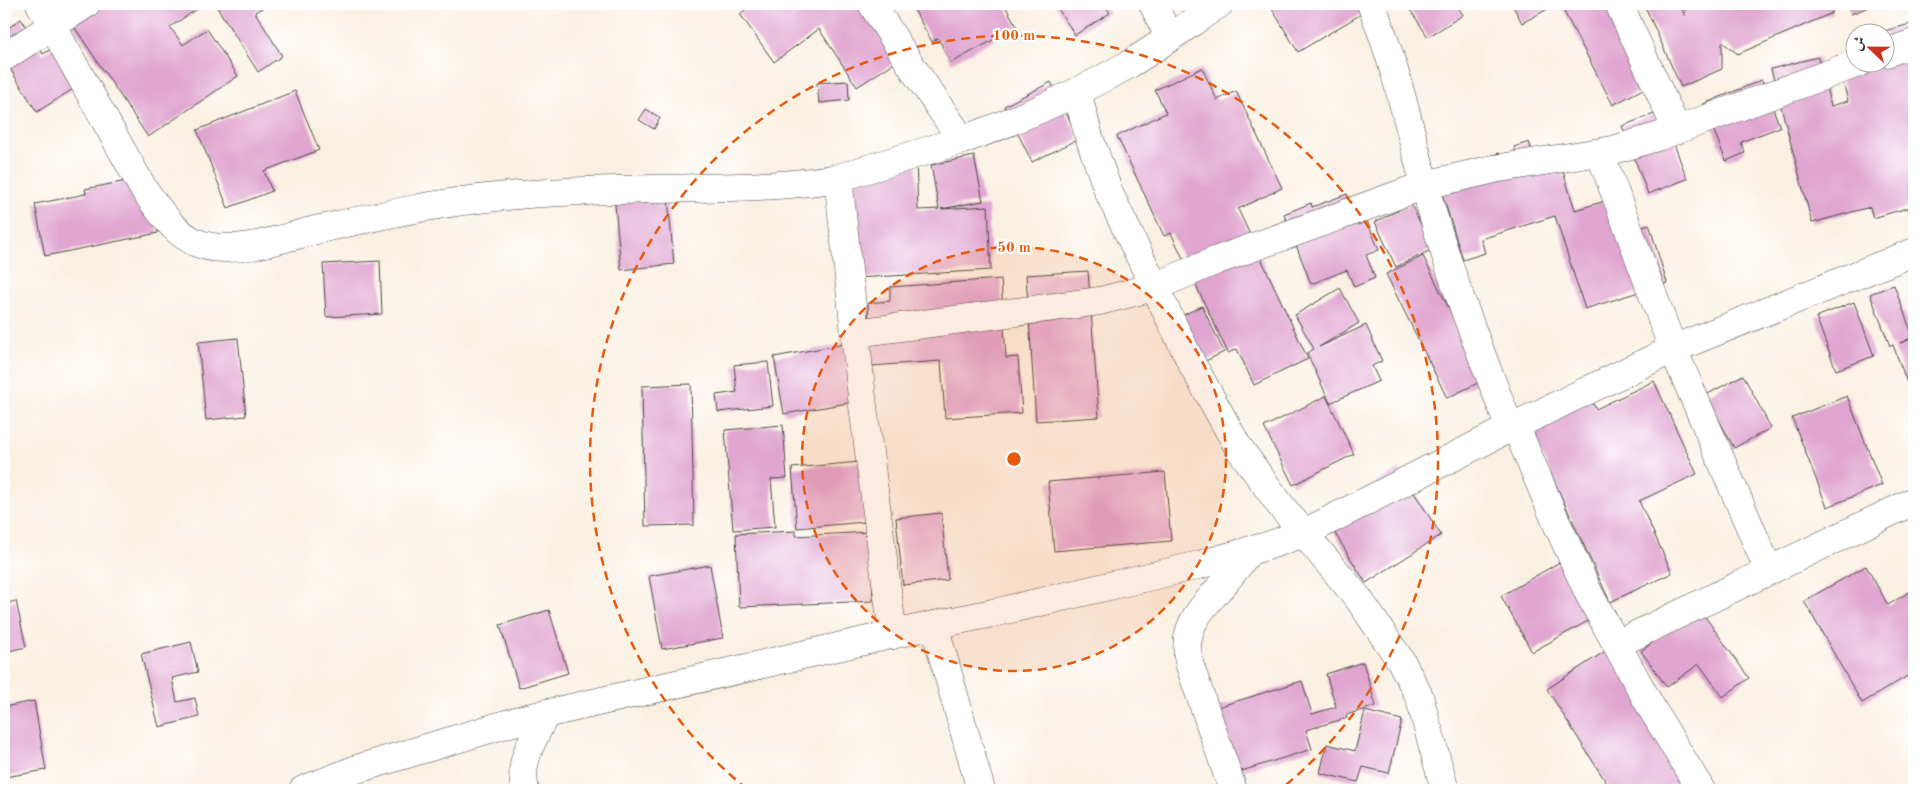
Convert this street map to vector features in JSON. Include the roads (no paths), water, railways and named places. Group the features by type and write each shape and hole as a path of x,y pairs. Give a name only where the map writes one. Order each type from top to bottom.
{"street":[{"path":"4,57 46,15 86,4"},
{"path":"872,4 962,140"},
{"path":"1153,4 1169,37"},
{"path":"46,15 143,188 162,214 180,233 197,244 234,249 338,225 486,198 612,190 771,186 806,184 838,178 997,128 1077,92 1127,65 1219,4"},
{"path":"1371,4 1385,42 1425,185 1458,291 1512,426 1586,585 1652,709 1701,790"},
{"path":"1618,4 1677,130"},
{"path":"1896,50 1914,43"},
{"path":"855,333 1092,302 1154,287 1215,261 1425,185 1521,164 1622,148 1677,130 1846,67"},
{"path":"1077,92 1089,137 1102,174 1192,364 1237,445 1281,506 1358,598 1401,661 1419,696 1445,790"},
{"path":"1600,153 1673,349 1769,571"},
{"path":"838,178 855,333 893,635"},
{"path":"302,790 357,769 523,719 1162,574 1304,533 1512,426 1673,349 1914,252"},
{"path":"1617,644 1914,501"},
{"path":"1233,790 1186,653 1190,630 1199,611 1250,550"},
{"path":"934,625 981,790"},
{"path":"525,790 522,771 524,756 546,714"}]}
